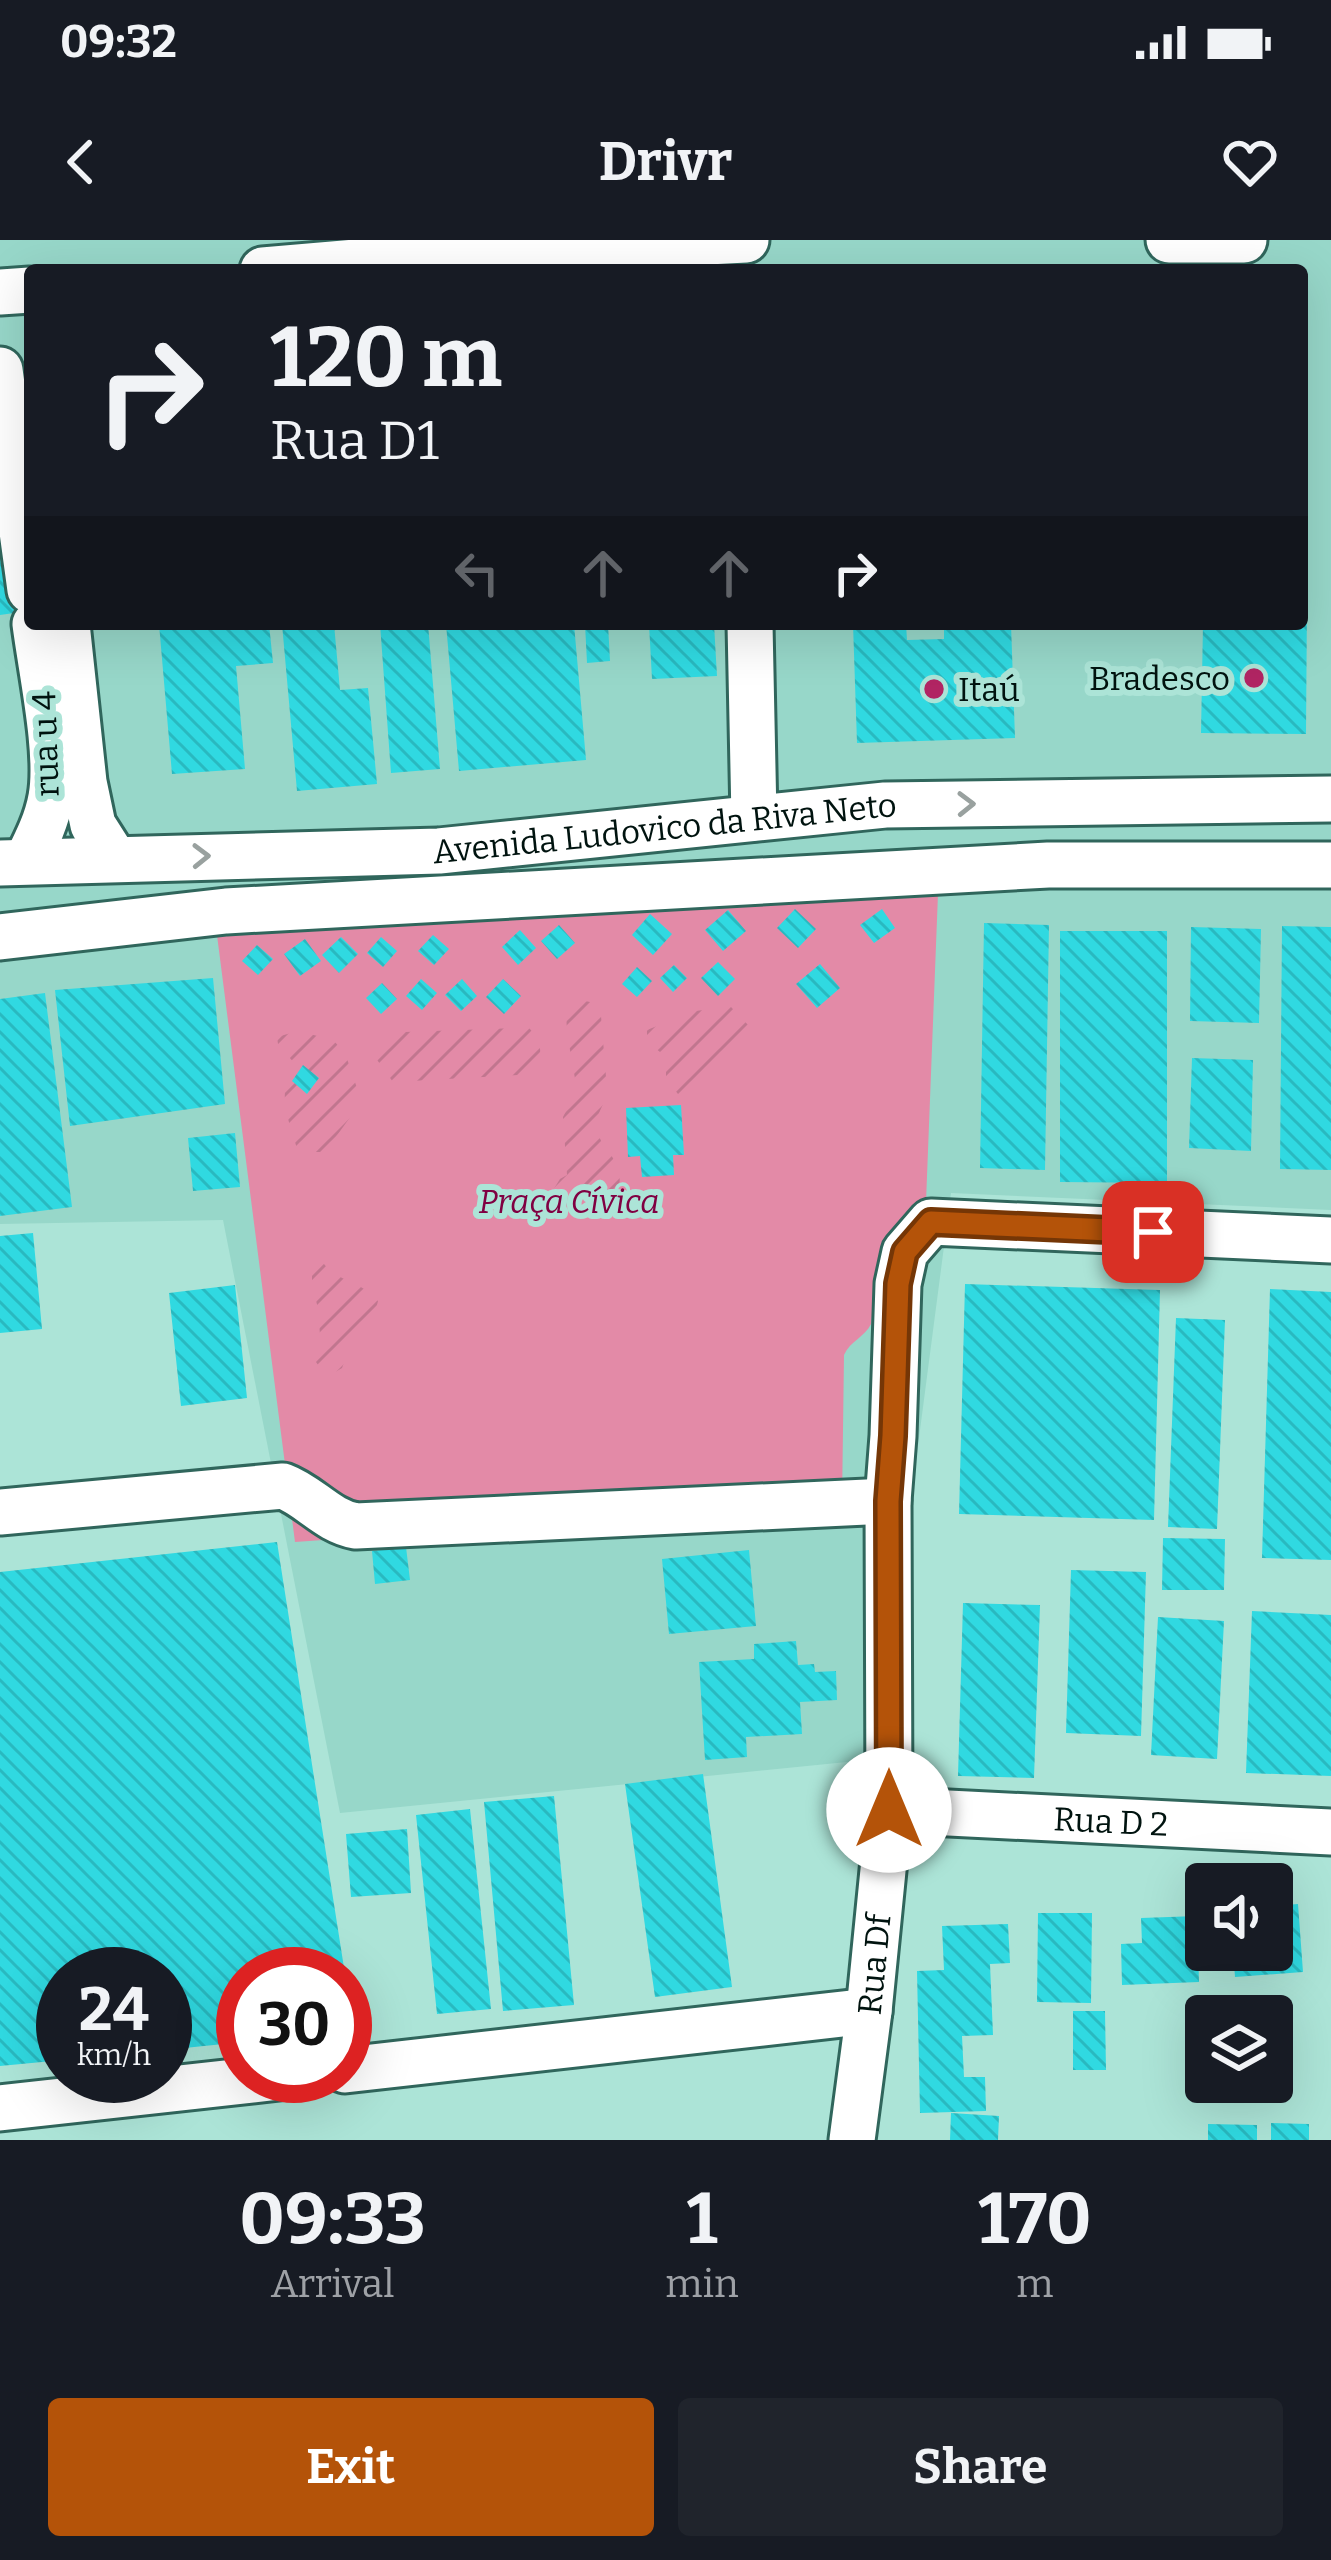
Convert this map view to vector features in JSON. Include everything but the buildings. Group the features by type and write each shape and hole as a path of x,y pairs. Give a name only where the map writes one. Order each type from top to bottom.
{"street":[{"path":"338,264 746,240"},
{"path":"1169,240 1244,240"},
{"path":"0,370 24,546"},
{"name":"rua u 4","path":"14,862 44,826 52,792 51,742 36,630"},
{"name":"rua u 4","path":"68,630 84,782 93,825 114,858"},
{"path":"750,630 754,818"},
{"name":"Avenida Ludovico da Riva Neto","path":"14,862 439,851 885,805 1331,799"},
{"path":"0,937 226,910 1048,865 1331,865"},
{"name":"Rua Df","path":"852,2140 889,1810 888,1501 898,1284 905,1252 931,1222 1331,1240"},
{"path":"0,1512 283,1486 336,1520 356,1526 888,1501"},
{"name":"Rua D 2","path":"889,1810 1331,1832"},
{"path":"372,2067 869,2011"},
{"path":"0,2108 216,2084"}],"shaded area":[{"path":"0,240 1331,240 1331,1210 951,1193 877,1759 340,1813 223,1220 0,1224"}],"green space":[{"name":"Praça Cívica","path":"939,868 926,1202 890,1232 881,1249 871,1324 844,1355 842,1503 295,1542 213,904"},
{"path":"580,1000 590,1002 601,1016 607,1089 597,1126 620,1182 614,1202 593,1216 576,1218 561,1213 550,1195 567,1175 563,1117 577,1090 566,1009"},
{"path":"731,1007 749,1026 750,1046 702,1092 678,1094 666,1079 666,1058 650,1043 647,1030 695,1011"},
{"path":"529,1028 538,1041 538,1061 519,1075 393,1082 375,1057 374,1048 389,1035"},
{"path":"298,1031 333,1040 345,1053 357,1088 356,1109 325,1152 298,1152 288,1118 286,1086 295,1064 277,1037"},
{"path":"317,1263 378,1301 370,1333 352,1341 342,1368 330,1375 316,1362 320,1335 312,1266"}],"place":[{"name":"Bradesco","path":"1254,678"},
{"name":"Itaú","path":"934,689"}],"route":[{"path":"889,1810 888,1501 898,1284 905,1252 931,1222 1153,1232"}]}
